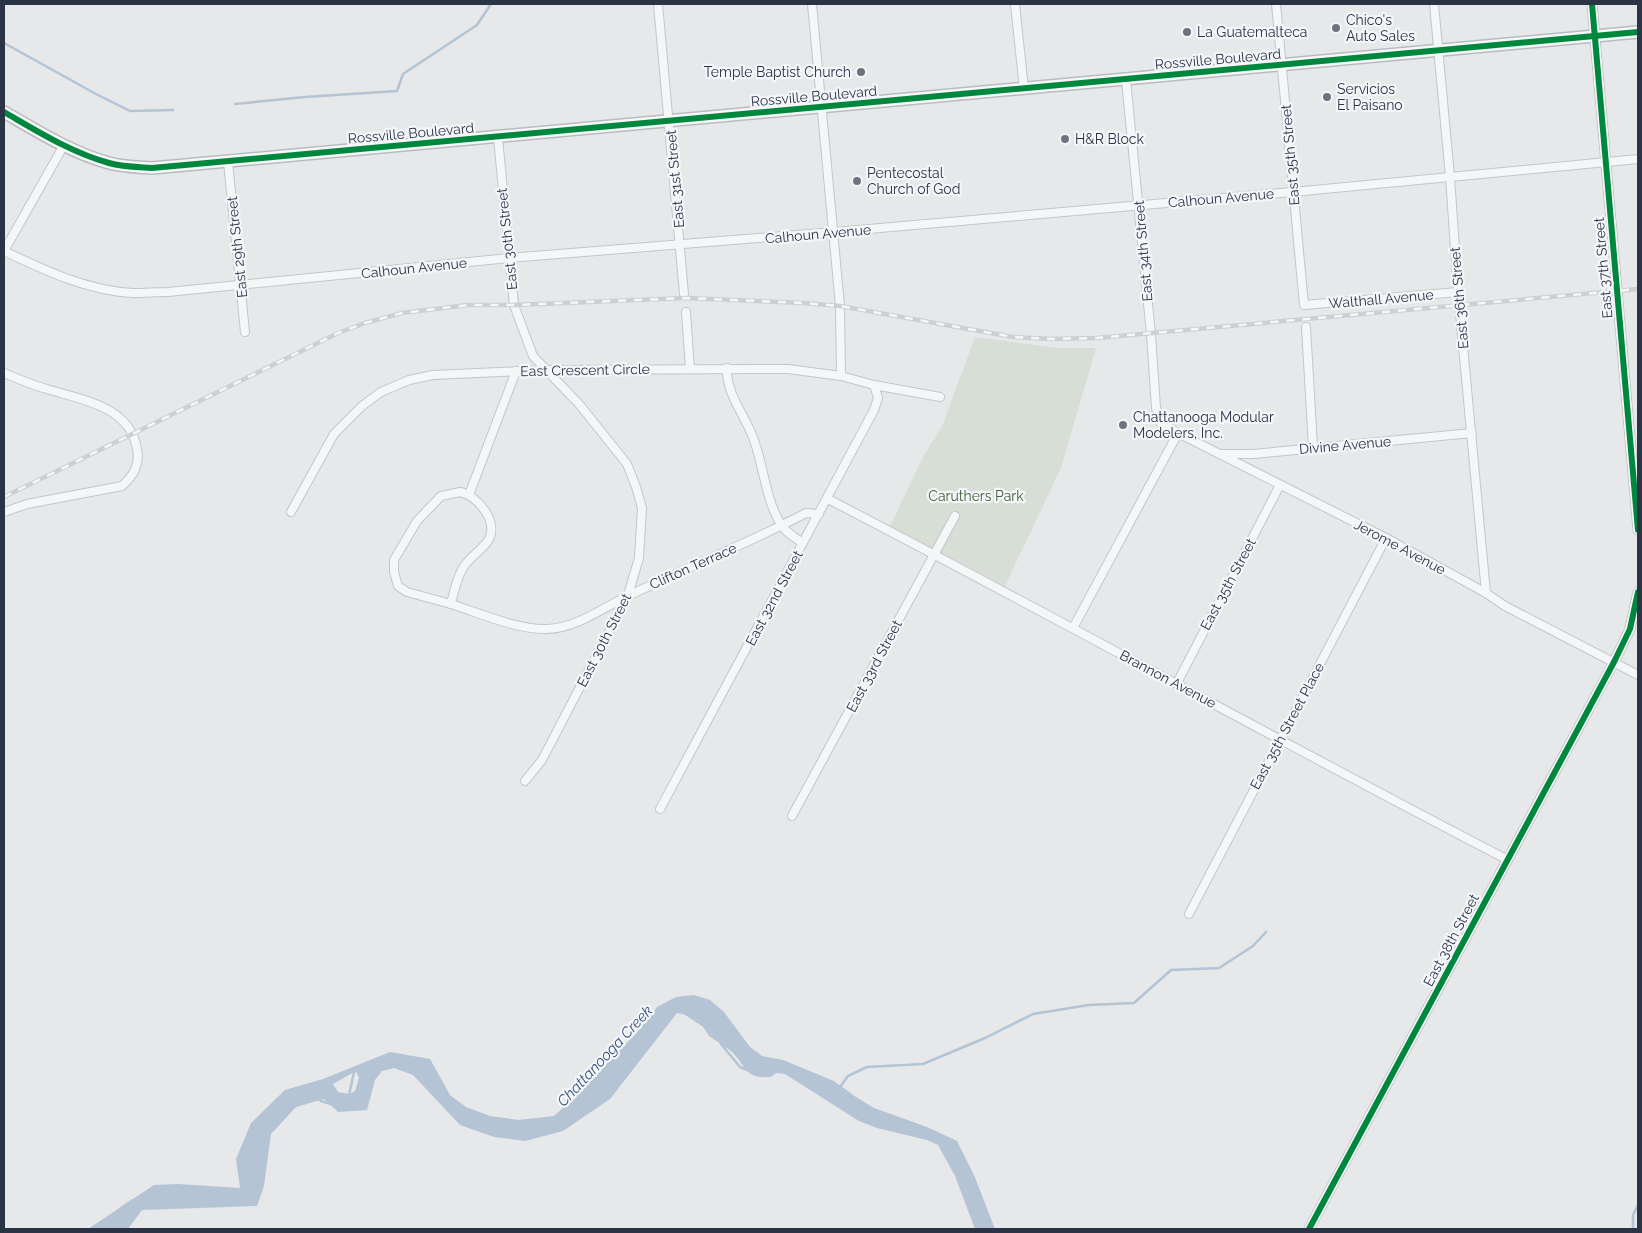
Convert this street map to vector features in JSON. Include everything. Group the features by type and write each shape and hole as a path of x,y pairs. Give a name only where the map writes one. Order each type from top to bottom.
{"highway":[{"name":"Rossville Boulevard","path":"4,112 64,145 91,157 110,164 152,168 498,138 1638,32"}],"main road":[{"name":"East 37th Street","path":"1592,4 1638,530"},
{"path":"1614,662 1630,629 1638,592"},
{"name":"East 38th Street","path":"1309,1229 1614,662"}],"street":[{"name":"East 31st Street","path":"658,4 684,294"},
{"path":"812,4 840,306 841,376"},
{"path":"1015,4 1024,89"},
{"name":"East 35th Street","path":"1276,4 1304,305"},
{"name":"East 36th Street","path":"1434,4 1486,593"},
{"name":"East 34th Street","path":"1126,80 1151,334 1156,408 1160,422"},
{"name":"East 30th Street","path":"498,138 514,305 520,323 533,356 579,404 627,464 642,508 639,558 628,596 542,760 525,781"},
{"path":"4,251 64,145"},
{"name":"Calhoun Avenue","path":"4,251 67,278 99,288 132,293 168,292 509,258 1293,192 1638,159"},
{"name":"East 29th Street","path":"228,162 245,332"},
{"name":"Walthall Avenue","path":"1304,305 1458,292"},
{"path":"686,312 690,369"},
{"path":"1306,327 1313,447"},
{"path":"727,368 727,381 755,441 772,508 781,526 803,543"},
{"name":"East Crescent Circle","path":"292,512 334,434 362,406 381,392 409,380 433,375 546,370 788,369 841,376 874,385 940,398"},
{"path":"451,604 464,566 489,540 491,532 490,522 483,507 469,495 516,371"},
{"path":"4,373 103,407 120,418 128,427 137,446 139,457 137,468 122,486 27,504 4,512"},
{"name":"East 32nd Street","path":"660,809 828,499 874,410 878,398 874,385"},
{"name":"Jerome Avenue","path":"1160,422 1218,454 1386,538 1486,593 1505,606 1638,675"},
{"path":"1073,628 1178,433"},
{"name":"Divine Avenue","path":"1218,454 1252,454 1472,433"},
{"name":"East 35th Street","path":"1176,683 1280,485"},
{"name":"Clifton Terrace","path":"469,495 460,492 441,496 417,521 394,560 394,572 398,586 407,592 528,627 548,629 585,618 806,513 819,514"},
{"name":"Brannon Avenue","path":"828,499 1508,860"},
{"name":"East 33rd Street","path":"792,816 955,516"},
{"name":"East 35th Street Place","path":"1189,914 1386,538"}],"green space":[{"name":"Caruthers Park","path":"975,337 1057,348 1096,348 1061,468 1005,586 890,526 923,457 943,424"}],"water":[{"path":"694,995 710,1000 724,1012 750,1047 762,1056 783,1060 834,1081 874,1108 927,1127 957,1141 974,1175 995,1229 975,1229 955,1176 938,1145 927,1140 877,1128 859,1121 785,1074 776,1073 771,1077 762,1077 750,1074 731,1051 719,1043 697,1019 677,1013 610,1099 563,1131 525,1141 494,1137 460,1125 413,1075 394,1068 382,1071 375,1080 367,1110 338,1112 324,1099 296,1107 271,1134 264,1186 257,1206 142,1210 128,1229 88,1229 154,1185 178,1184 240,1188 236,1159 251,1123 285,1090 323,1079 390,1052 430,1059 450,1095 466,1107 490,1116 518,1120 554,1116 574,1098 639,1030 657,1007 676,997","holes":["356,1071 359,1078 355,1091 349,1094 338,1092 333,1084"]}],"waterway":[{"path":"235,104 397,91 403,74 477,25 491,4"},
{"path":"4,43 130,111 173,110"},
{"path":"840,1087 848,1076 867,1067 923,1064 985,1038 1033,1014 1089,1005 1134,1003 1171,970 1219,968 1253,946 1266,932"},
{"name":"Chattanooga Creek","path":"686,1014 704,1026 710,1035 717,1040"},
{"name":"Chattanooga Creek","path":"721,1044 740,1067 747,1070"},
{"name":"Chattanooga Creek","path":"349,1095 354,1072 359,1069"},
{"name":"Chattanooga Creek","path":"318,1098 331,1104"},
{"name":"Chattanooga Creek","path":"121,1208 133,1200"},
{"path":"1633,1229 1633,1215 1638,1205"}],"railway":[{"path":"4,497 338,333 402,313 468,305 687,298 840,306 1013,337 1053,339 1097,338 1638,289"}],"cycle path":[{"path":"1592,4 1638,530"},
{"path":"4,112 55,141 95,159 131,167 152,168 1638,32"},
{"path":"1309,1229 1614,662 1630,629 1638,592"}],"place":[{"name":"Chico's Auto Sales","path":"1336,28"},
{"name":"La Guatemalteca","path":"1187,32"},
{"name":"Temple Baptist Church","path":"861,72"},
{"name":"Servicios El Paisano","path":"1327,97"},
{"name":"H&R Block","path":"1065,139"},
{"name":"Pentecostal Church of God","path":"857,181"},
{"name":"Chattanooga Modular Modelers, Inc.","path":"1123,425"}]}
